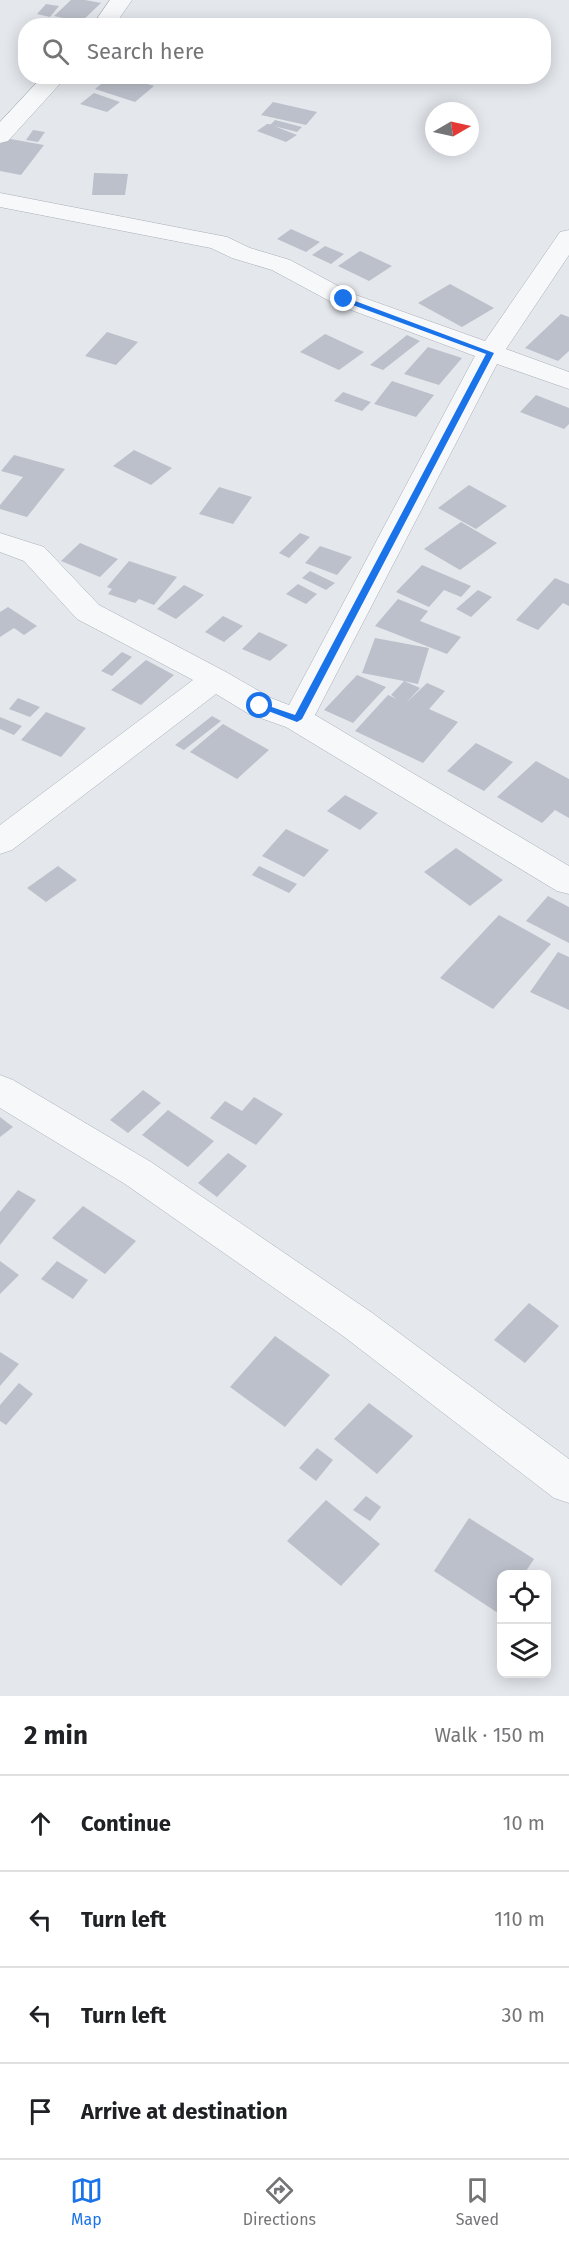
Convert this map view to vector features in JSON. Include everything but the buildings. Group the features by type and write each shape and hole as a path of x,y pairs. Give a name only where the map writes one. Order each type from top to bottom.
{"street":[{"path":"109,18 121,0"},
{"path":"0,136 49,84"},
{"path":"0,200 218,242 241,254 281,265 344,299 569,381"},
{"path":"297,719 490,353 569,237"},
{"path":"0,542 34,554 88,612 215,679 260,706 297,719 569,882"},
{"path":"0,842 215,679"},
{"path":"0,1090 138,1173 357,1324 569,1484"}],"route":[{"path":"260,706 297,719 490,353 344,299"}]}
